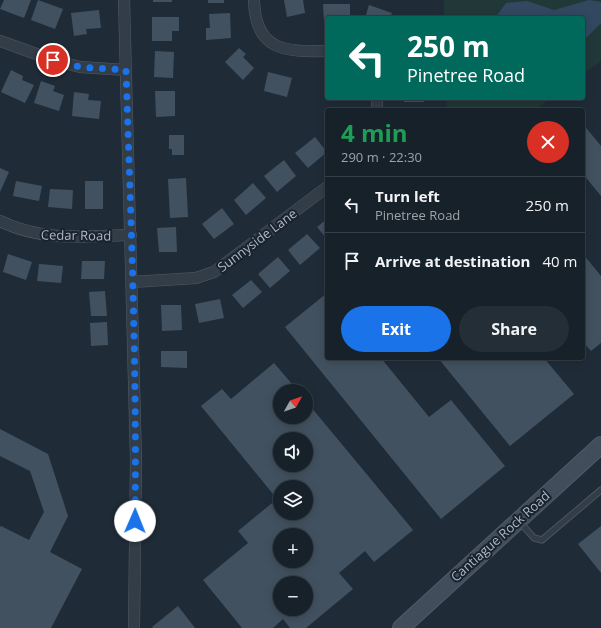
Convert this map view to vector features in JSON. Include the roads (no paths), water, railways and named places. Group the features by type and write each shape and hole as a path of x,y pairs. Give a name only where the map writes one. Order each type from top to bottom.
{"main road":[{"name":"Cantiague Rock Road","path":"401,628 601,446"}],"street":[{"path":"124,0 136,460 134,628"},
{"path":"254,0 258,27 269,42 281,49 307,52 325,51"},
{"path":"0,41 53,60 80,67 126,70"},
{"name":"Sunnyside Lane","path":"132,282 196,278 214,272 325,189"},
{"name":"Cedar Road","path":"0,221 30,233 53,236 131,235"}],"lane":[{"path":"518,520 534,538 542,540 601,490"}],"water":[{"path":"589,0 601,2 601,23 585,39 585,16 496,16 506,3 527,1 554,10"}]}
